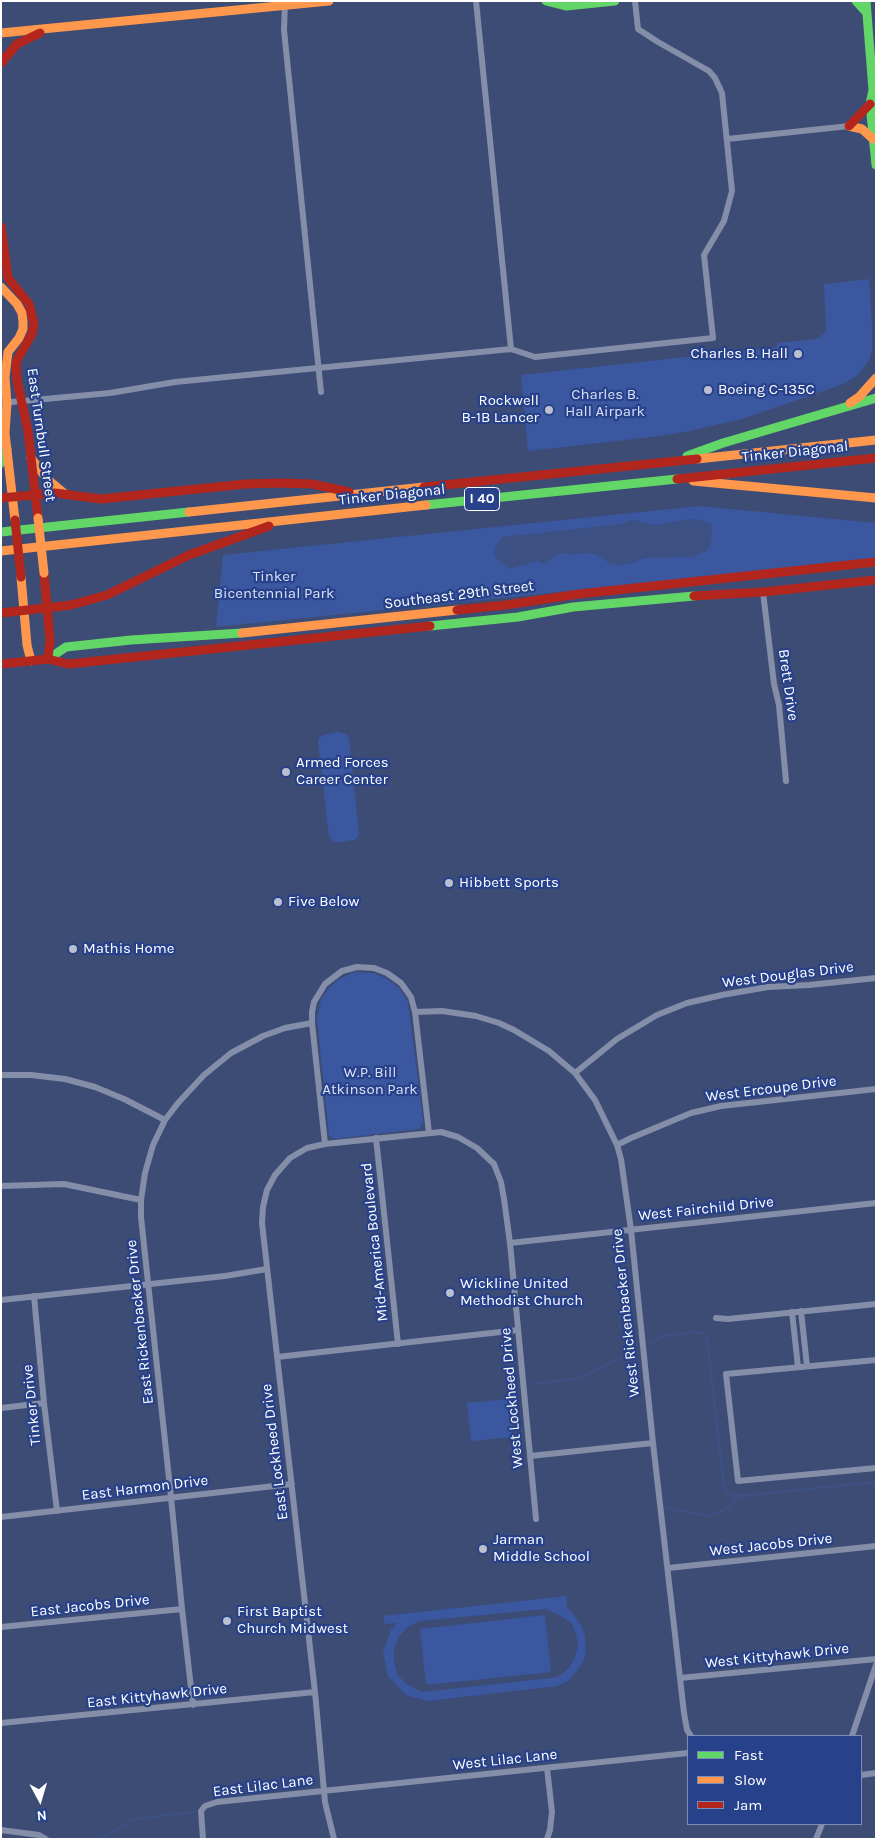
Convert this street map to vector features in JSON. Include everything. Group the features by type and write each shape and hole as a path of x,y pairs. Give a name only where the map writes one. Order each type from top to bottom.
{"main road":[{"path":"1,34 328,1"},
{"path":"546,1 566,6 615,1"},
{"path":"856,1 866,12"},
{"path":"849,126 870,104 875,92 866,1"},
{"path":"1,63 17,44 50,29"},
{"path":"870,104 876,165"},
{"path":"849,126 862,129 873,139"},
{"name":"East Turnbull Street","path":"1,227 8,278 29,304 34,324 29,341 17,360 17,381 28,431 38,518 48,608 50,640 48,659"},
{"name":"East Turnbull Street","path":"1,287 17,304 22,313 23,322 23,329 19,338 8,352 4,403 5,433 31,661"},
{"path":"845,407 859,397 876,378"},
{"path":"671,462 723,443 876,398"},
{"name":"Tinker Diagonal","path":"1,532 873,441"},
{"path":"1,463 7,449"},
{"path":"31,458 47,479 66,494"},
{"name":"Tinker Diagonal","path":"1,551 874,458"},
{"path":"674,478 744,487 876,498"},
{"path":"1,498 35,494 66,494 101,499 245,484 280,483 312,484 361,495"},
{"path":"1,613 71,605 107,596 211,546 289,519"},
{"name":"Southeast 29th Street","path":"48,659 66,647 131,640 251,632 506,605 619,589 876,562"},
{"name":"Southeast 29th Street","path":"1,664 48,659 68,664 490,620 615,602 763,592 876,580"}],"street":[{"path":"476,1 512,349"},
{"path":"4,403 110,393 175,382 512,349 535,357 713,338 704,255 724,221 732,191 722,93 715,78 696,62 638,29 635,1"},
{"path":"285,4 284,30 321,392"},
{"path":"727,139 849,126"},
{"name":"Brett Drive","path":"763,592 774,684 779,705 786,781"},
{"path":"325,1144 312,1023 314,1002 325,984 342,971 357,967 374,968 394,977 411,997 415,1012 429,1133"},
{"name":"West Douglas Drive","path":"575,1074 617,1039 657,1015 687,1003 768,988 876,978"},
{"name":"West Rickenbacker Drive","path":"415,1012 457,1013 476,1016 499,1023 549,1051 575,1074 594,1100 617,1145 621,1159 631,1230 684,1713 687,1730 690,1735"},
{"name":"East Rickenbacker Drive","path":"193,1705 148,1284 141,1200 145,1173 153,1145 165,1120 178,1103 204,1076 231,1053 263,1036 284,1028 312,1023"},
{"path":"1,1075 31,1075 65,1079 80,1083 124,1099 165,1120"},
{"name":"West Ercoupe Drive","path":"617,1145 691,1114 721,1106 876,1089"},
{"name":"West Lockheed Drive","path":"376,1138 441,1132 458,1137 477,1148 494,1164 501,1182 510,1243 536,1519"},
{"name":"East Lockheed Drive","path":"334,1839 325,1802 315,1692 262,1223 267,1190 275,1175 290,1158 308,1148 325,1144 376,1138"},
{"name":"Mid-America Boulevard","path":"376,1138 398,1344"},
{"path":"1,1186 64,1184 141,1200"},
{"name":"West Fairchild Drive","path":"510,1243 876,1203"},
{"path":"1,1300 225,1276 267,1269"},
{"name":"Tinker Drive","path":"34,1296 57,1511"},
{"path":"716,1318 728,1319 876,1304"},
{"path":"801,1311 807,1366"},
{"path":"792,1312 798,1367"},
{"path":"277,1358 518,1330"},
{"path":"876,1360 726,1374 738,1482 876,1468"},
{"path":"1,1408 44,1403"},
{"path":"530,1456 653,1443"},
{"name":"East Harmon Drive","path":"1,1517 292,1484"},
{"name":"West Jacobs Drive","path":"668,1568 876,1546"},
{"name":"East Jacobs Drive","path":"1,1627 182,1609"},
{"name":"West Kittyhawk Drive","path":"680,1678 876,1659"},
{"path":"852,1735 876,1665"},
{"name":"East Kittyhawk Drive","path":"1,1723 315,1692"},
{"name":"West Lilac Lane","path":"324,1791 687,1752"},
{"path":"547,1768 552,1812 547,1839"},
{"path":"862,1775 876,1773"},
{"name":"East Lilac Lane","path":"203,1839 201,1811 205,1806 217,1802 324,1791"},
{"path":"1,1830 39,1836 46,1839"}],"green space":[{"name":"Charles B. Hall Airpark","path":"869,279 872,351 869,360 858,375 841,385 742,419 685,432 528,451 521,375 777,347 777,343 817,339 826,332 824,284"},
{"name":"Tinker Bicentennial Park","path":"699,506 876,523 876,560 216,627 223,555"},
{"path":"337,732 346,734 349,738 359,833 358,837 354,840 342,842 334,842 329,837 318,743 319,738 323,735"},
{"name":"W.P. Bill Atkinson Park","path":"355,972 373,973 385,978 399,988 408,1002 423,1120 423,1124 419,1129 334,1139 329,1135 317,1019 321,1000 328,989 338,980"},
{"path":"509,1399 513,1437 471,1441 467,1403"},
{"path":"567,1596 567,1606 565,1607 572,1612 582,1627 586,1650 584,1660 577,1671 568,1681 557,1686 428,1701 406,1695 388,1676 383,1652 391,1630 397,1623 385,1624 383,1616","holes":["546,1609 563,1617 572,1624 578,1646 570,1667 561,1675 552,1678 422,1692 406,1684 397,1674 394,1649 399,1636 408,1627 419,1621"]},
{"path":"545,1615 551,1672 426,1685 420,1629"}],"shaded area":[{"path":"688,519 701,520 712,524 711,544 707,551 691,557 644,558 634,563 620,565 611,564 595,554 583,553 573,555 564,553 556,555 544,565 538,561 509,569 498,560 494,553 502,537 620,524 634,520 656,525"}],"waterway":[{"path":"652,1343 664,1336 696,1332 704,1334 707,1339 724,1488 729,1494 739,1496 876,1482"},
{"path":"533,1384 575,1379 636,1352"},
{"path":"665,1508 708,1516 723,1511 739,1496"},
{"path":"101,1839 133,1819 195,1812"}],"traffic: fast":[{"path":"546,1 566,6 615,1"},
{"path":"856,1 866,12"},
{"path":"866,1 873,90 870,104 876,165"},
{"path":"687,456 723,443 876,398"},
{"path":"1,463 7,449"},
{"path":"426,505 677,479"},
{"path":"1,532 189,512"},
{"path":"430,626 518,617 573,607 694,596"},
{"path":"48,659 66,647 131,640 242,633"}],"traffic: slow":[{"path":"1,33 329,1"},
{"path":"849,126 862,129 873,139"},
{"path":"1,287 17,304 22,313 23,322 23,329 19,338 8,352 5,377 7,403 5,433 15,520"},
{"path":"850,403 859,397 876,378"},
{"path":"697,459 876,440"},
{"path":"31,458 47,479 65,494"},
{"path":"693,481 876,498"},
{"path":"189,512 424,487"},
{"path":"1,551 426,505"},
{"path":"38,518 44,573"},
{"path":"21,577 27,645 31,661"},
{"path":"242,633 457,610"}],"traffic: jam":[{"path":"1,63 17,44 40,33"},
{"path":"849,126 870,104"},
{"path":"1,227 8,278 29,304 34,324 32,334 17,360 16,366 17,381 28,431 38,518"},
{"path":"677,479 876,458"},
{"path":"424,487 697,459"},
{"path":"1,498 55,493 101,499 245,484 280,483 312,484 349,492"},
{"path":"15,520 21,577"},
{"path":"1,613 71,605 107,595 189,555 269,526"},
{"path":"457,610 579,594 876,562"},
{"path":"44,573 50,640 48,659"},
{"path":"694,596 763,592 876,580"},
{"path":"1,664 48,659 68,664 430,626"}],"place":[{"name":"Charles B. Hall","path":"798,354"},
{"name":"Boeing C-135C","path":"708,390"},
{"name":"Rockwell B-1B Lancer","path":"549,410"},
{"name":"Armed Forces Career Center","path":"286,772"},
{"name":"Hibbett Sports","path":"449,883"},
{"name":"Five Below","path":"278,902"},
{"name":"Mathis Home","path":"73,949"},
{"name":"Wickline United Methodist Church","path":"450,1293"},
{"name":"Jarman Middle School","path":"483,1549"},
{"name":"First Baptist Church Midwest","path":"227,1621"}]}
